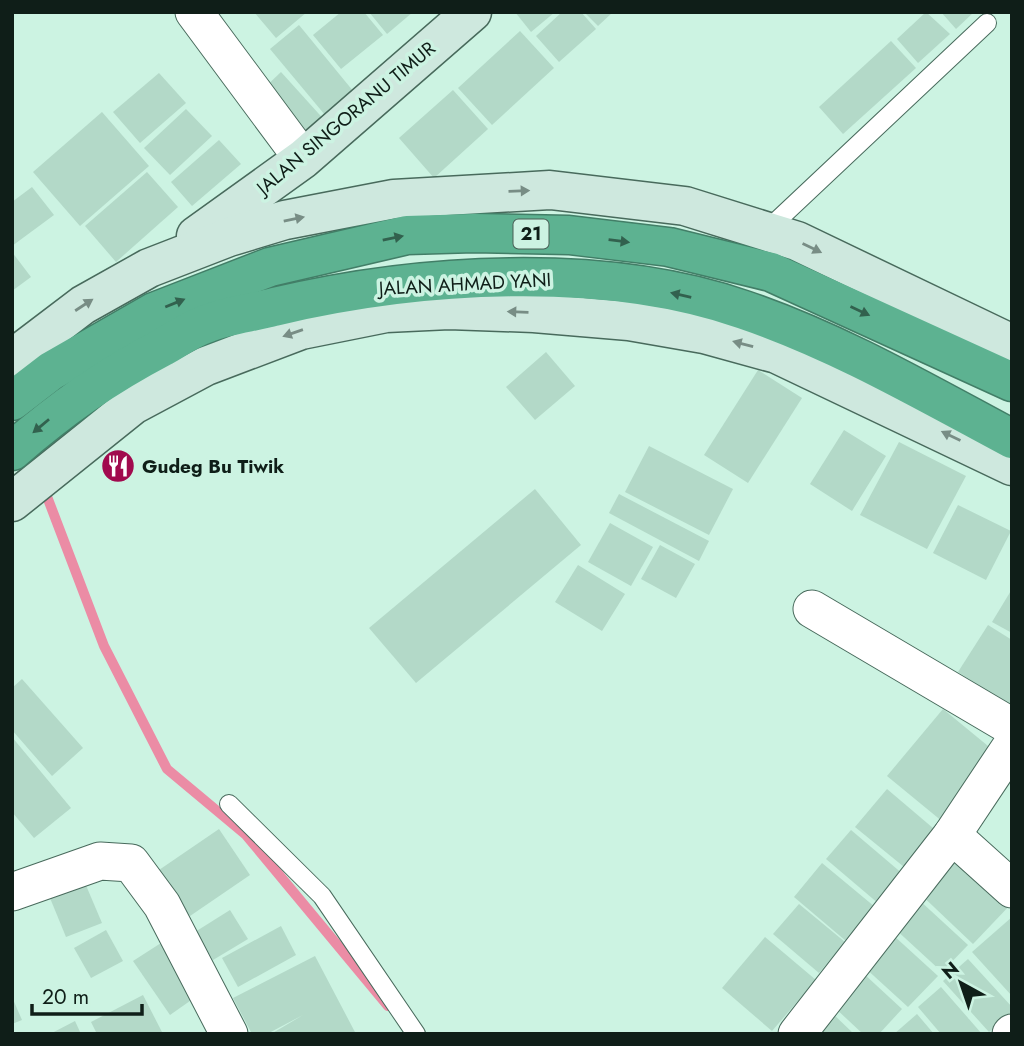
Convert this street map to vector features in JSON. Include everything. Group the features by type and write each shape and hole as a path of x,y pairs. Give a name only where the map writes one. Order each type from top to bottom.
{"highway":[{"name":"JALAN AHMAD YANI","path":"12,401 41,369 154,312 270,267 407,235 474,233 569,235 669,247 771,272 1012,382"},
{"name":"JALAN AHMAD YANI","path":"41,369 107,377 206,324 352,290 500,278 584,279 673,293 743,309 842,349 1012,439"},
{"name":"JALAN AHMAD YANI","path":"12,451 41,369"}],"street":[{"path":"194,12 303,159"},
{"name":"JALAN SINGORANU TIMUR","path":"149,268 303,159 472,12"},
{"path":"41,369 83,305 149,268 229,237 285,220 394,200 551,190 685,206 797,241 1012,344"},
{"path":"14,500 133,405 206,366 301,330 386,313 449,310 629,321 704,334 776,354 1012,466"},
{"path":"812,609 1012,727"},
{"path":"797,1034 951,835 1012,745"},
{"path":"951,835 1012,889"},
{"path":"12,892 100,861 131,863 162,905 229,1034"}],"lane":[{"path":"766,231 987,23"},
{"path":"229,804 322,896 416,1034"}],"building":[{"path":"254,12 307,12 276,38"},
{"path":"341,12 364,12 383,35 341,69 313,35"},
{"path":"369,12 413,12 387,34"},
{"path":"515,12 555,12 531,32"},
{"path":"562,12 581,12 596,29 559,62 536,36"},
{"path":"584,12 613,12 598,26"},
{"path":"926,12 950,34 918,63 897,39"},
{"path":"941,12 974,12 956,29"},
{"path":"299,25 358,97 330,121 270,49"},
{"path":"520,31 554,68 492,125 458,88"},
{"path":"891,41 916,68 843,134 819,107"},
{"path":"281,72 328,124 305,144 259,93"},
{"path":"159,73 186,103 140,143 113,112"},
{"path":"453,90 488,129 434,178 399,138"},
{"path":"186,109 212,136 170,175 144,148"},
{"path":"102,112 149,166 80,226 33,172"},
{"path":"219,140 241,164 192,206 171,182"},
{"path":"147,172 178,207 116,262 85,226"},
{"path":"32,187 54,215 12,246 12,202"},
{"path":"12,252 31,277 12,291"},
{"path":"546,352 575,386 535,420 506,387"},
{"path":"758,370 802,398 748,483 704,455"},
{"path":"844,430 886,456 852,511 810,484"},
{"path":"899,442 966,476 927,549 860,515"},
{"path":"649,446 733,489 709,535 625,492"},
{"path":"535,489 581,545 416,683 369,628"},
{"path":"619,494 709,541 699,561 609,513"},
{"path":"958,505 1011,531 986,580 933,553"},
{"path":"610,523 653,547 631,586 588,562"},
{"path":"660,545 695,564 676,598 641,579"},
{"path":"578,565 625,594 602,631 555,602"},
{"path":"1012,589 1012,633 992,622"},
{"path":"988,625 1012,640 1012,707 958,672"},
{"path":"22,679 83,748 52,776 12,730 12,688"},
{"path":"943,709 999,755 943,822 887,776"},
{"path":"12,737 71,808 34,838 12,812"},
{"path":"887,789 940,834 909,871 855,827"},
{"path":"219,829 250,875 190,916 159,870"},
{"path":"851,830 904,875 879,904 826,859"},
{"path":"954,848 1012,903 973,944 915,889"},
{"path":"822,863 875,907 846,941 794,897"},
{"path":"85,883 102,923 66,937 50,898"},
{"path":"918,899 968,945 942,972 893,927"},
{"path":"799,904 845,942 819,973 773,934"},
{"path":"230,910 248,939 213,960 195,932"},
{"path":"1012,917 1012,996 972,952"},
{"path":"281,926 296,955 238,987 222,958"},
{"path":"106,930 123,961 91,978 74,948"},
{"path":"893,935 938,976 908,1007 863,966"},
{"path":"765,937 816,980 772,1031 722,988"},
{"path":"161,943 197,996 170,1015 133,961"},
{"path":"315,956 356,1034 271,1034 303,1015 267,1034 252,1034 233,998"},
{"path":"968,959 1012,1007 1012,1012 989,1032 943,981"},
{"path":"863,973 902,1009 879,1034 863,1034 833,1006"},
{"path":"941,987 982,1034 941,1034 918,1007"},
{"path":"143,995 163,1034 97,1034 91,1022"},
{"path":"12,997 22,1020 12,1024"},
{"path":"831,1012 854,1034 811,1034"},
{"path":"917,1014 934,1034 894,1034"},
{"path":"75,1021 81,1034 50,1034"}],"waterway":[{"path":"43,486 104,646 167,769 246,835 388,1006"}],"place":[{"name":"Gudeg Bu Tiwik","path":"118,466"}]}
